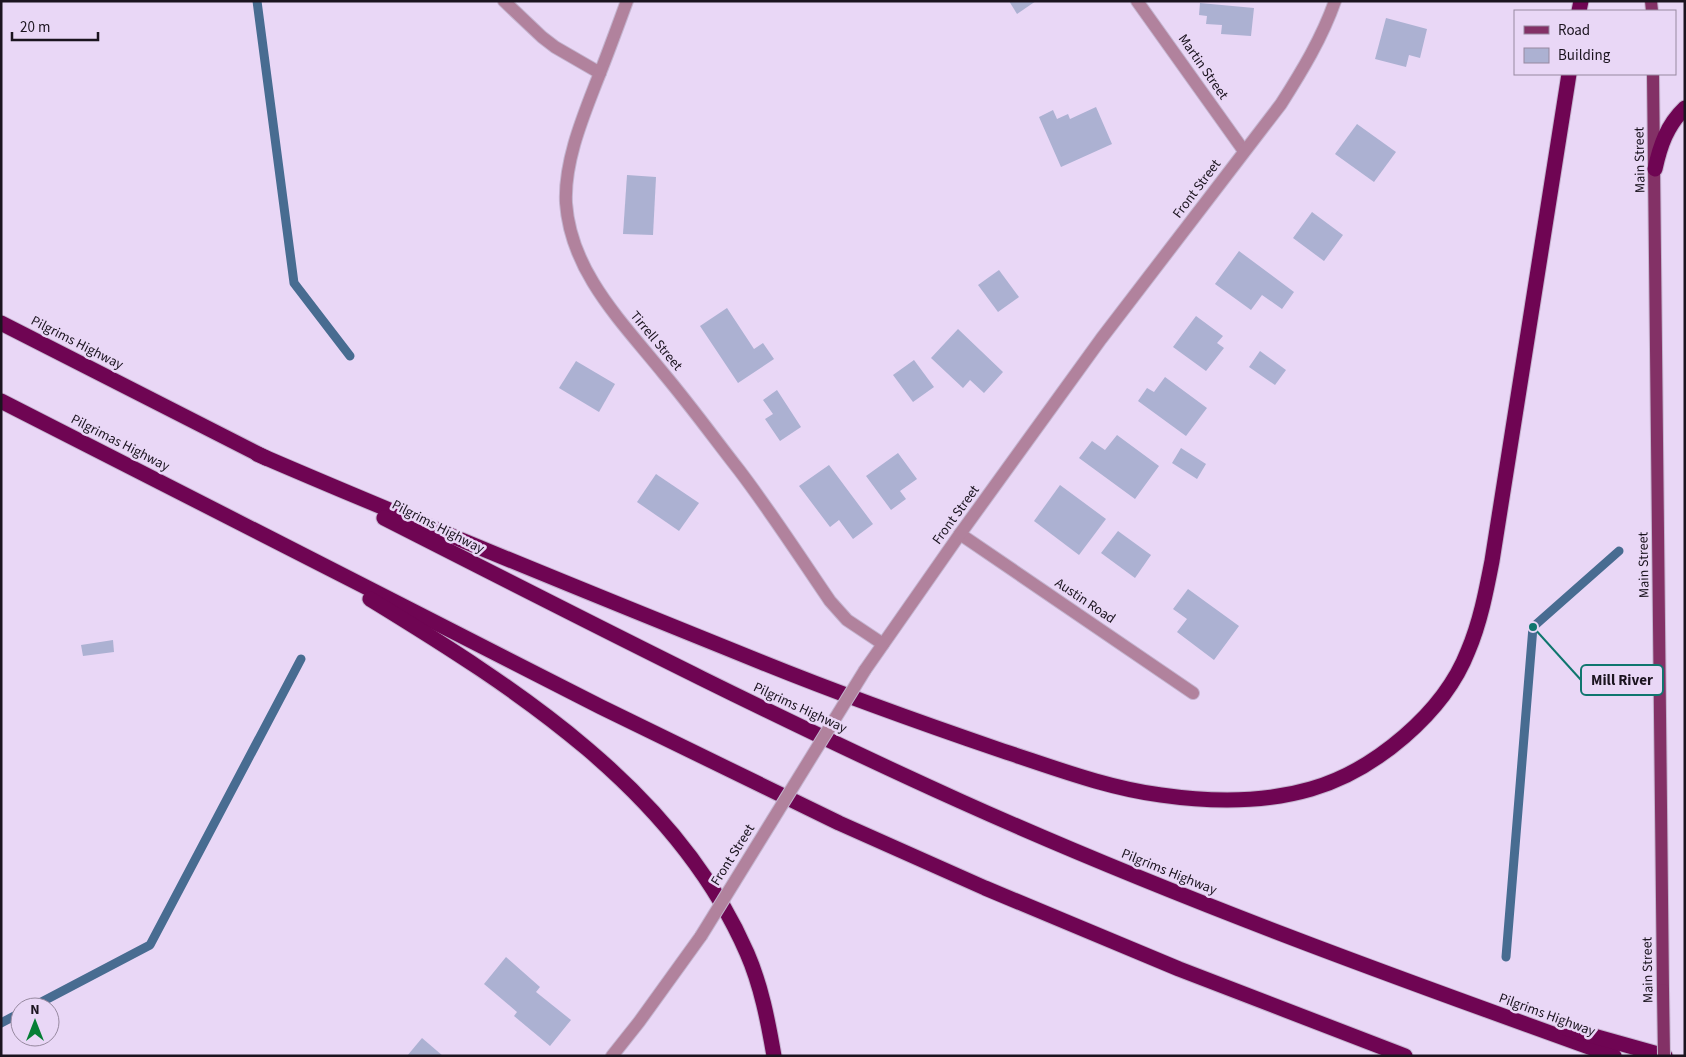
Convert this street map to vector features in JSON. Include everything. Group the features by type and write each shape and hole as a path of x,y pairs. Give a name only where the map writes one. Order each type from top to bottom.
{"highway":[{"path":"257,454 439,531 814,683 918,722 1077,776 1159,795 1210,800 1259,798 1286,795 1311,789 1334,781 1355,770 1394,744 1428,713 1443,695 1467,654 1481,610 1492,561 1569,75"},
{"path":"1655,169 1658,152 1664,138 1685,108"},
{"name":"Pilgrims Highway","path":"1,323 677,668 960,801 1154,884 1396,978 1614,1056"},
{"name":"Pilgrimas Highway","path":"1,401 224,515"},
{"path":"224,515 408,622 477,668 539,712 591,753 644,801 696,864 724,907 737,932 748,955 758,984 774,1056"},
{"path":"224,515 601,707 840,823 977,884 1179,969 1405,1056"},
{"path":"1396,978 1665,1056"}],"main road":[{"name":"Main Street","path":"1653,75 1665,1056"}],"street":[{"path":"504,1 554,47 600,73"},
{"name":"Tirrell Street","path":"627,1 579,128 572,158 566,202 576,247 589,278 622,324 666,376 740,472 830,600 847,620 884,644"},
{"name":"Martin Street","path":"1137,1 1244,151"},
{"name":"Front Street","path":"612,1056 701,936 865,670 960,534 1101,340 1281,104 1307,63 1328,21 1335,1"},
{"name":"Austin Road","path":"960,534 1193,693"}],"building":[{"path":"1009,1 1036,1 1017,14"},
{"path":"1200,3 1254,8 1251,36 1221,34 1222,25 1206,24 1207,16 1199,15"},
{"path":"1386,18 1427,29 1420,58 1409,55 1406,67 1375,59"},
{"path":"1096,107 1112,144 1061,167 1039,117 1053,110 1057,119 1068,114 1070,119"},
{"path":"1357,124 1396,152 1374,182 1335,154"},
{"path":"627,175 656,177 653,235 623,234"},
{"path":"1312,212 1343,235 1324,261 1293,238"},
{"path":"1239,251 1294,292 1282,309 1262,295 1251,310 1215,284"},
{"path":"999,270 1019,297 998,312 978,285"},
{"path":"727,308 754,349 763,343 774,359 738,383 700,326"},
{"path":"1196,316 1223,336 1217,343 1224,348 1206,371 1173,347"},
{"path":"958,329 1003,372 984,393 970,380 963,388 931,358"},
{"path":"1260,351 1286,370 1275,385 1249,367"},
{"path":"914,360 934,387 913,402 893,375"},
{"path":"576,361 615,384 599,412 559,388"},
{"path":"1165,377 1207,408 1186,436 1138,401 1147,388 1154,392"},
{"path":"777,390 801,427 780,441 765,419 773,414 763,400"},
{"path":"1117,435 1159,466 1135,499 1079,458 1092,441 1105,450"},
{"path":"1181,448 1206,464 1197,479 1172,463"},
{"path":"898,453 917,479 900,491 906,499 891,510 866,476"},
{"path":"829,465 873,524 853,539 839,520 830,527 799,486"},
{"path":"656,474 699,503 679,531 637,502"},
{"path":"1060,485 1106,519 1079,555 1034,521"},
{"path":"1118,531 1151,555 1135,578 1101,553"},
{"path":"1188,589 1239,626 1214,660 1177,632 1187,619 1173,609"},
{"path":"113,640 114,652 83,656 81,645"},
{"path":"506,957 540,987 536,992 571,1020 550,1046 514,1016 517,1012 484,984"},
{"path":"422,1038 443,1056 407,1056"}],"waterway":[{"path":"257,1 294,283 350,356"},
{"path":"1506,957 1533,627 1619,551"},
{"path":"51,997 150,945 301,659"},
{"path":"1,1023 10,1018"}],"place":[{"name":"Mill River","path":"1533,627"}]}
